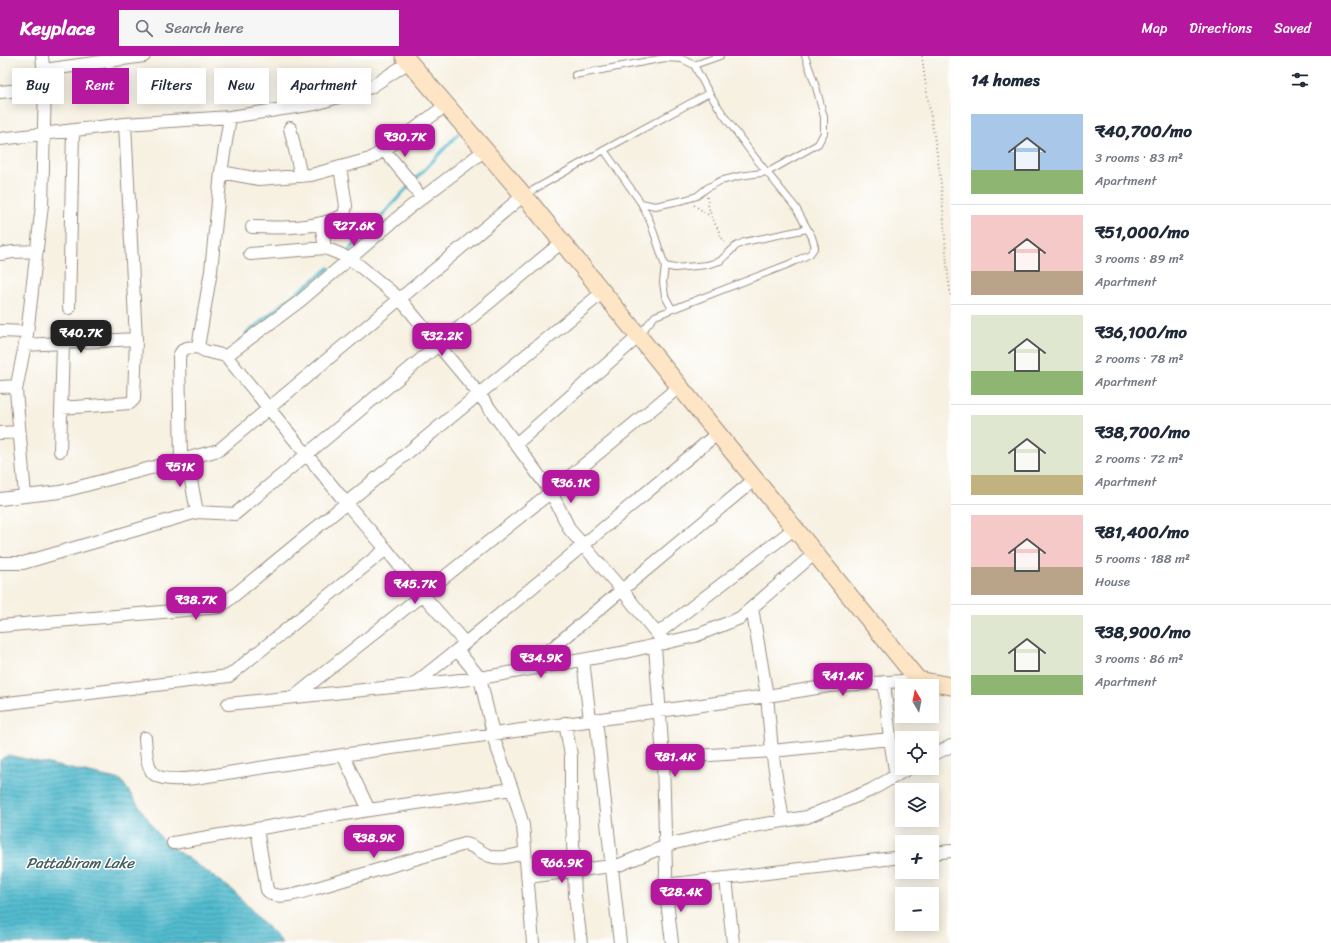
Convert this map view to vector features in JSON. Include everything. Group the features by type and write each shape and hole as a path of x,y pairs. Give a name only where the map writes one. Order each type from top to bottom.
{"main road":[{"path":"406,59 524,195 917,679"},
{"path":"939,684 951,686"}],"street":[{"path":"42,56 44,68"},
{"path":"58,68 144,56"},
{"path":"0,139 125,124 230,117 315,104 372,87 406,59"},
{"path":"0,92 12,91"},
{"path":"25,496 16,390 27,332 42,205 45,104"},
{"path":"221,172 259,179 301,176 370,159 446,105"},
{"path":"198,347 211,271 221,172 230,117"},
{"path":"61,408 130,403 134,401 136,339 125,124"},
{"path":"290,128 301,176"},
{"path":"69,308 73,131"},
{"path":"384,150 415,190"},
{"path":"226,356 300,300 350,258 415,190 485,150"},
{"path":"252,227 285,228 321,223 344,215 346,212 340,167"},
{"path":"0,499 60,492 219,450 524,195"},
{"path":"321,223 325,248"},
{"path":"0,563 23,563 197,512 235,514 562,242"},
{"path":"250,254 325,248 350,258 400,299 479,394 551,492 570,530 622,590 660,641 660,710 663,758 666,872 665,885 672,943"},
{"path":"0,254 37,251"},
{"path":"0,626 220,607 603,292"},
{"path":"0,331 27,332"},
{"path":"516,444 638,336"},
{"path":"25,345 136,339"},
{"path":"60,451 63,343"},
{"path":"197,512 184,460 179,358 180,352 184,348 198,347 204,351 226,356 346,504 386,549 461,647 480,678 493,733 523,825 524,853 528,877 533,943"},
{"path":"0,387 17,386"},
{"path":"294,697 423,596 680,386"},
{"path":"0,433 19,432"},
{"path":"413,685 718,434"},
{"path":"530,669 755,479"},
{"path":"660,641 795,528"},
{"path":"0,704 229,676 386,549"},
{"path":"228,704 480,678 621,654 660,641 695,636 740,618 815,553"},
{"path":"752,608 767,696 772,751 783,821"},
{"path":"583,660 593,720 620,943"},
{"path":"145,738 149,766 153,774 160,778 195,778 493,733 767,696 830,686 895,681"},
{"path":"528,877 619,865 665,847 729,830 807,817 871,790 896,776 890,739 884,682"},
{"path":"565,723 571,755 575,896 581,943"},
{"path":"663,758 772,751 890,739"},
{"path":"939,752 951,746"},
{"path":"343,755 369,810"},
{"path":"172,843 369,810 512,789"},
{"path":"257,829 267,890 272,895 276,896 297,893 464,844 474,847 480,852 491,857 500,858 524,853"},
{"path":"939,852 951,851"},
{"path":"665,885 895,858"},
{"path":"726,878 733,943"}],"lane":[{"path":"575,75 665,58 682,59 694,64 720,56"},
{"path":"641,204 655,206 688,199 696,196 720,181 740,176 768,172 818,144 824,133 824,117 816,87 804,56"},
{"path":"638,336 655,316 789,264 810,254 815,247 812,237 796,208 753,155 709,93 694,64"},
{"path":"524,195 709,93"},
{"path":"604,150 641,204 650,221 665,266 663,282 666,296 672,309"},
{"path":"665,266 675,268 707,265 720,261 736,246 744,242 807,229"}],"path":[{"path":"922,56 924,80 939,170 946,267 951,297"},
{"path":"707,188 711,217 720,232 727,254"},
{"path":"688,199 711,217"}],"water":[{"name":"Pattabiram Lake","path":"8,755 121,780 163,841 234,891 282,943 0,943 0,760"}],"waterway":[{"path":"413,182 458,134"},
{"path":"348,252 409,186"},
{"path":"246,334 329,268"}]}
